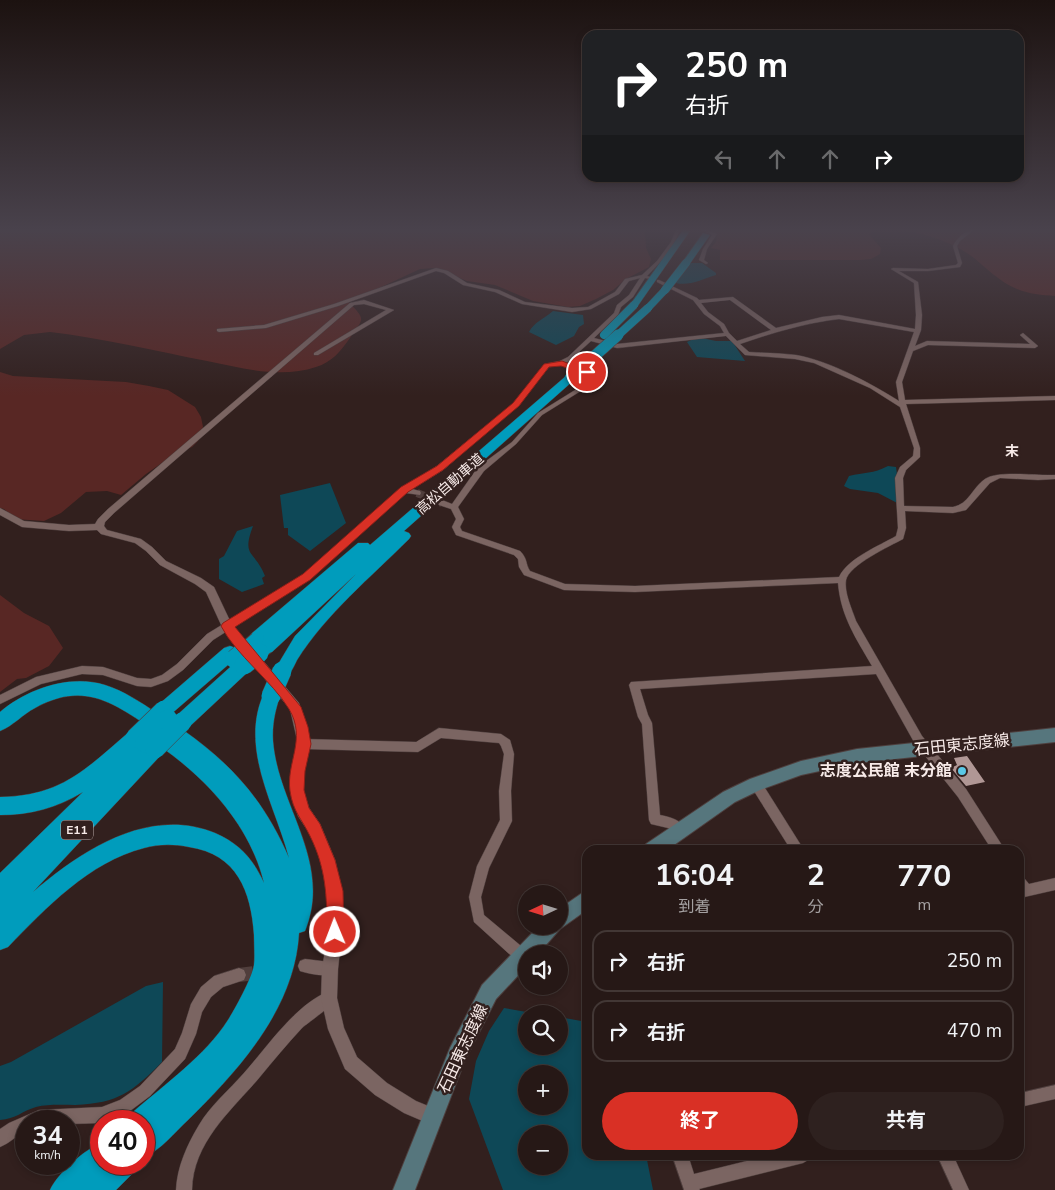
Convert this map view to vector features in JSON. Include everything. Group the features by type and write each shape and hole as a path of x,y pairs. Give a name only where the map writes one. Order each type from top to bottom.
{"highway":[{"name":"高松自動車道","path":"258,640 392,534 565,372 634,305 648,286"},
{"name":"高松自動車道","path":"416,512 484,455 565,372 648,308 668,286"},
{"path":"155,1134 193,1098 244,1041 270,996 286,959 297,924 302,891 299,859 287,818 271,778 263,726 271,696 282,671 301,641 343,595 392,534 416,512"},
{"name":"高松自動車道","path":"145,744 173,716 322,580 392,534"},
{"path":"0,723 11,713 26,704 57,691 81,688 98,690 118,698 178,735 208,758 235,786 259,818 280,857 291,913 286,959"},
{"path":"0,734 8,725 28,711 51,701 72,696 95,699 114,707 180,749 212,777 257,837 273,876 276,898 274,926 265,966 233,1034 186,1083 155,1110"},
{"path":"0,806 21,807 45,802 72,789 101,767 145,744"},
{"name":"E11","path":"0,888 145,744"},
{"name":"E11","path":"0,912 145,744"},
{"path":"0,938 38,900 65,878 103,854 130,842 161,835 188,834 217,843 243,863 255,887 265,923 265,966"},
{"path":"64,1190 90,1166"},
{"path":"96,1190 112,1175"}],"main road":[{"name":"石田東志度線","path":"659,845 729,797 756,784 801,768 857,756 1055,735"},
{"path":"568,913 582,903"},
{"name":"石田東志度線","path":"533,945 543,935"},
{"name":"石田東志度線","path":"404,1190 457,1055 490,992 518,960"}],"street":[{"path":"219,330 264,327 336,305 388,286"},
{"path":"471,286 497,292 524,303 572,310 589,308 618,293 624,286"},
{"path":"565,372 590,339 616,314 619,306 640,286"},
{"path":"667,286 691,296 706,313 722,325 727,334 750,354 795,357 820,363 872,387 903,404 1055,398"},
{"path":"916,286 919,315 917,332 899,382 903,404 917,448 916,457 903,469 900,475 902,528 900,537 857,562 846,571 842,580 844,600 852,622 918,739 962,793 996,845"},
{"path":"698,302 731,298 775,330"},
{"path":"99,527 101,521 111,511 352,304 364,302 391,310 316,354"},
{"path":"737,343 747,337 822,319 839,317 917,332"},
{"path":"590,339 617,346 727,334"},
{"path":"911,350 927,343 1035,346 1024,335"},
{"path":"0,700 39,680 82,670 103,671 136,682 152,683 165,678 180,667 210,637 306,577 405,490 440,468 516,404 547,365 565,372 587,372 593,379 540,414 514,443 480,469 454,507"},
{"path":"901,508 953,510 963,508 987,480 999,476 1055,477"},
{"path":"405,490 417,494"},
{"path":"442,503 454,507 460,519 456,527 459,533 517,553 522,558 526,573 564,587 635,589 842,580"},
{"path":"0,511 22,524 61,528 99,527 104,532 138,541 149,548 163,563 198,581 210,590 227,626 295,707 302,727 304,744 298,771 297,790 302,811 315,829 328,860 335,891 335,932 330,969 329,998 336,1029 351,1063 381,1089 410,1107 432,1116"},
{"path":"680,830 671,823 655,820 647,723 643,717 634,685 880,670"},
{"path":"304,744 418,747 439,734 449,733 502,740 506,743 509,754 505,791 506,821 483,866 475,897 478,918 518,953"},
{"path":"756,784 795,845"},
{"path":"1024,888 1055,884"},
{"path":"305,966 330,969"},
{"path":"80,1116 102,1115 132,1101 146,1091 180,1054 189,1034 196,1009 206,992 219,981 239,975"},
{"path":"184,1190 190,1160 204,1130 216,1113 242,1087 302,1018 314,1007 329,998"},
{"path":"1024,1099 1055,1092"},
{"path":"0,1139 15,1128"},
{"path":"682,1160 691,1186 785,1160"},
{"path":"947,1160 961,1190"}],"shaded area":[{"path":"0,286 384,286 349,302 358,312 361,319 355,331 343,348 331,359 322,365 303,370 275,372 248,369 109,341 50,332 24,335 0,349"},
{"path":"496,286 618,286 580,306 568,307 533,301"},
{"path":"1011,286 1055,286 1055,296 1040,295"},
{"path":"0,372 13,376 126,382 168,390 195,407 201,417 203,427 198,441 192,447 169,458 121,495 107,491 86,492 61,513 44,521 14,519 4,509 0,508"},
{"path":"0,595 24,613 49,626 63,648 49,666 26,678 17,679 0,692"}],"water":[{"path":"553,311 583,315 584,324 579,327 574,336 556,345 529,332 536,323"},
{"path":"697,337 716,341 732,341 745,361 697,357 687,342"},
{"path":"888,466 896,467 901,505 878,493 850,489 844,486 849,476 873,472"},
{"path":"330,483 346,523 310,551 288,535 288,528 284,528 280,495"},
{"path":"253,526 248,544 251,553 265,576 262,578 264,584 242,592 219,579 219,559 224,556 237,531"},
{"path":"163,982 162,1062 142,1081 124,1094 103,1102 41,1106 29,1110 15,1110 15,1116 0,1120 0,1066 11,1062 146,986"},
{"path":"504,1008 518,1010 518,1055 568,1055 568,1019 582,1021 582,1160 647,1160 653,1190 503,1190 469,1099 476,1061 489,1031"}],"building":[{"name":"志度公民館 末分館","path":"967,756 985,782 966,786 951,768 957,765 954,758"}],"tunnel":[{"path":"417,493 442,503"},
{"path":"239,975 263,972"}],"place":[{"name":"志度公民館 末分館","path":"962,771"}],"district":[{"name":"末","path":"1012,451"}],"route":[{"path":"335,932 335,891 328,860 315,829 302,811 297,790 298,771 304,744 302,727 295,707 227,626 306,577 411,485 440,468 516,404 547,365 562,363 587,372"}]}
